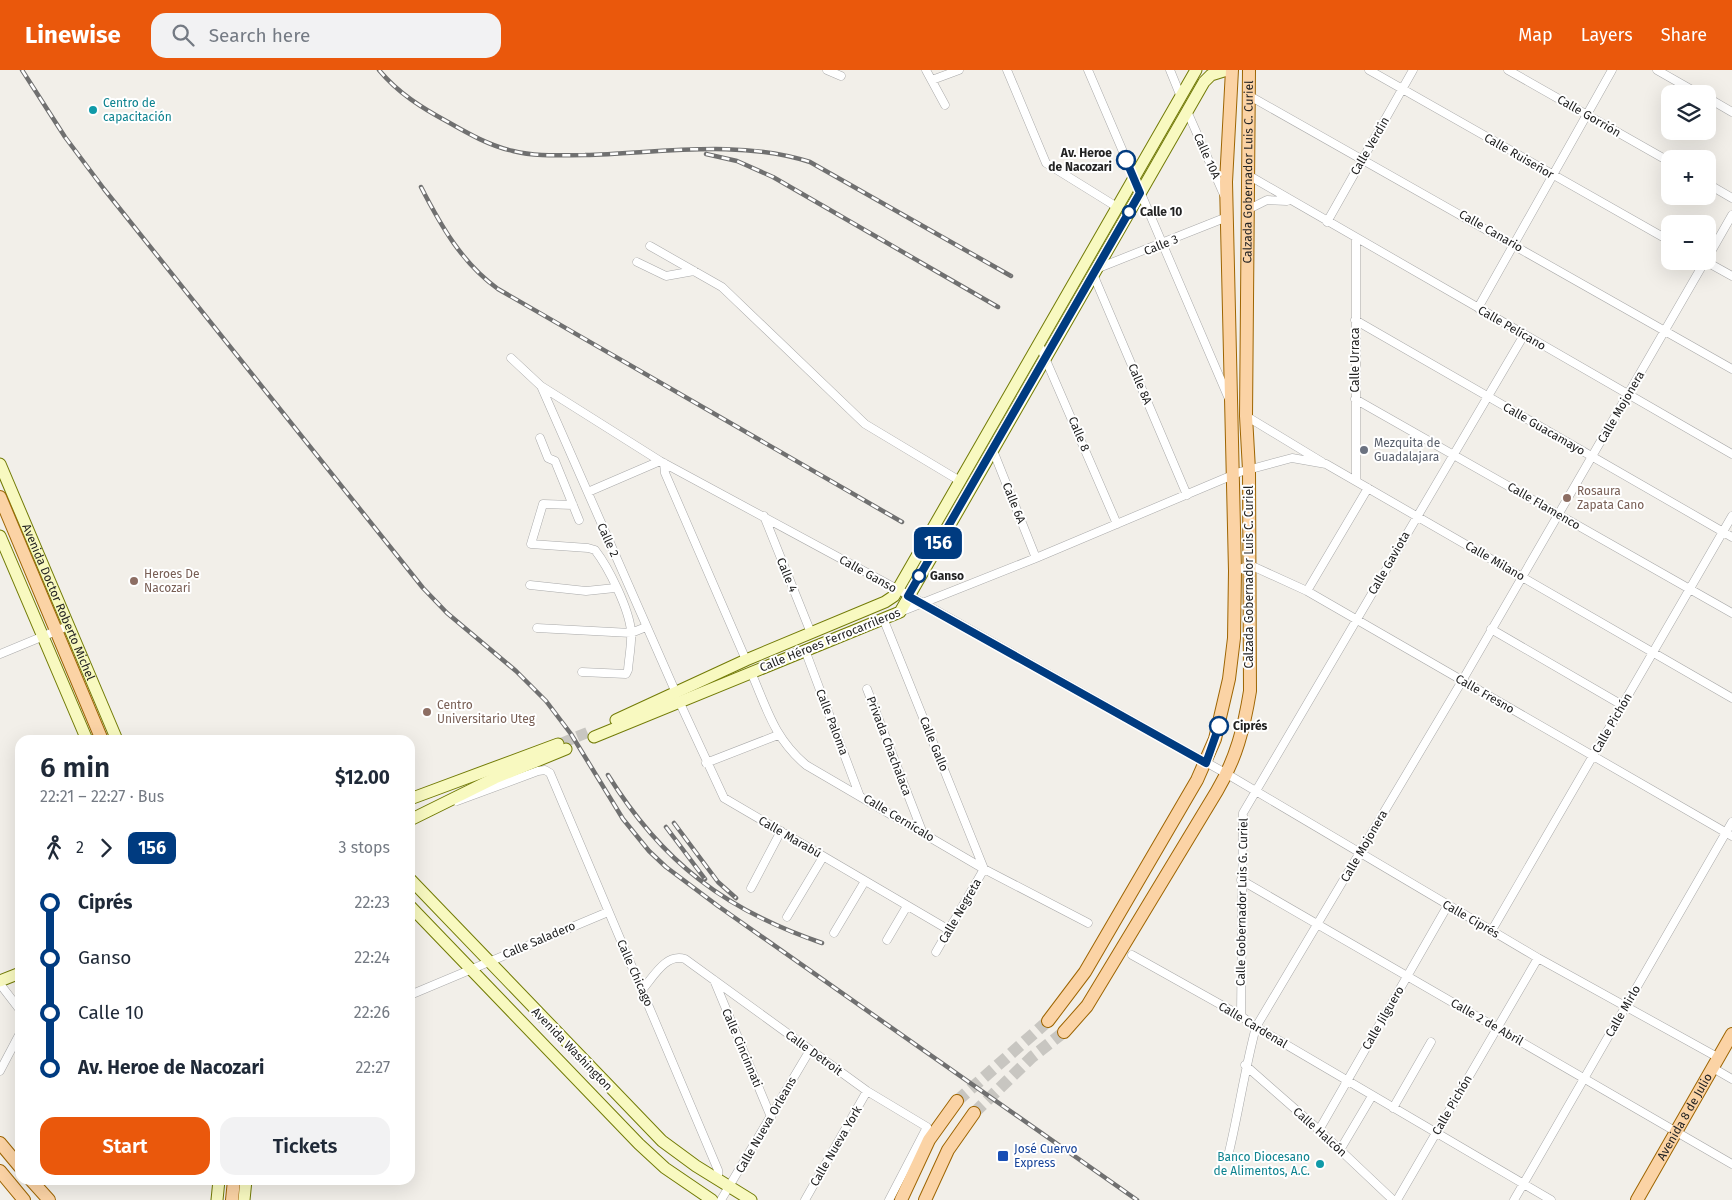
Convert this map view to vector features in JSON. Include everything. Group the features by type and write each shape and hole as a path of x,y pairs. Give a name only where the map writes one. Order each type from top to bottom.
{"main road":[{"path":"900,612 903,593 960,481 1196,70"},
{"path":"903,593 1046,357 1207,78 1227,70"},
{"name":"Calzada Gobernador Luis C. Curiel","path":"1048,1022 1085,972 1206,763 1223,714 1232,666 1235,571 1227,217 1232,70"},
{"name":"Calzada Gobernador Luis C. Curiel","path":"1064,1032 1087,1006 1227,774 1240,744 1250,691 1249,470 1246,416 1249,70"},
{"name":"Avenida Doctor Roberto Michel","path":"0,464 4,501 62,628 115,735"},
{"path":"0,536 85,735"},
{"name":"Calle Héroes Ferrocarrileros","path":"593,734 677,697 746,660 903,593"},
{"name":"Calle Héroes Ferrocarrileros","path":"677,697 751,672 900,612"},
{"name":"Avenida Doctor Roberto Michel","path":"62,628 100,735"},
{"path":"415,797 564,746 415,818"},
{"name":"Avenida Washington","path":"415,884 662,1141 718,1180 751,1200"},
{"name":"Avenida Washington","path":"415,911 639,1144 678,1178 712,1200"},
{"path":"0,983 15,976"},
{"name":"Avenida 8 de Julio","path":"1637,1200 1732,1034"},
{"path":"902,1200 929,1140 957,1101"},
{"path":"925,1200 948,1150 974,1113"},
{"path":"0,1143 15,1161"},
{"path":"0,1171 24,1200"},
{"path":"36,1185 49,1200"},
{"path":"217,1200 218,1185"},
{"path":"232,1200 234,1185"},
{"path":"244,1200 246,1185"}],"street":[{"path":"827,70 840,76"},
{"path":"926,70 928,77 932,80 946,105"},
{"path":"932,80 960,70"},
{"path":"1007,70 1046,163 1117,207"},
{"path":"1088,70 1232,406"},
{"path":"1170,70 1180,96"},
{"name":"Calle Ruiseñor","path":"1369,70 1661,236"},
{"name":"Calle Verdín","path":"1327,222 1413,70"},
{"name":"Calle Gorrión","path":"1508,70 1661,157"},
{"path":"1478,308 1612,70"},
{"path":"1658,70 1684,85"},
{"name":"Calle Canario","path":"1248,95 1363,158 1732,369"},
{"path":"1716,103 1732,112"},
{"name":"Calle 10A","path":"1187,111 1227,202"},
{"name":"Calle Pelícano","path":"1248,175 1356,239 1732,454"},
{"path":"1716,189 1732,198"},
{"name":"Calle Pelícano","path":"1247,210 1267,200 1292,202"},
{"path":"1716,243 1732,215"},
{"name":"Calle 3","path":"1094,272 1227,217"},
{"name":"Calle Urraca","path":"1356,239 1356,481"},
{"path":"650,246 722,287 865,424 960,481"},
{"path":"637,262 666,276 694,270"},
{"path":"1716,267 1732,276"},
{"name":"Calle Mojonera","path":"1246,1065 1256,1027 1319,925 1359,853 1462,681 1700,270"},
{"name":"Calle 8A","path":"1094,272 1187,495"},
{"name":"Calle Guacamayo","path":"1355,320 1732,537"},
{"name":"Calle Gaviota","path":"1256,792 1524,335"},
{"name":"Calle 8","path":"1039,344 1117,524"},
{"name":"Calle Ganso","path":"511,358 542,386 662,462 923,603 1227,774"},
{"name":"Calle 2","path":"542,386 677,697"},
{"name":"Calle Flamenco","path":"1355,399 1732,613"},
{"path":"1246,416 1326,464"},
{"path":"540,438 548,458 555,460 579,520"},
{"name":"Calle 6A","path":"992,448 1036,558"},
{"name":"Calle Milano","path":"1233,475 1292,458 1326,464 1732,698"},
{"path":"588,492 662,462 665,473 746,660"},
{"name":"Calle Héroes Ferrocarrileros","path":"900,612 1036,558 1233,475"},
{"path":"1307,591 1368,488"},
{"path":"573,505 544,504 531,544 593,549 602,560 615,588 629,620 631,633 628,670 626,674 582,672"},
{"name":"Calle 4","path":"764,516 811,633"},
{"name":"Calle Pichón","path":"1492,930 1732,516"},
{"path":"1235,571 1250,564"},
{"name":"Calle Fresno","path":"1250,564 1307,591 1729,834"},
{"path":"530,585 586,591 615,588"},
{"name":"Calle Gallo","path":"883,618 984,869"},
{"path":"537,628 631,633 646,627"},
{"path":"0,654 62,628"},
{"path":"1491,629 1622,705"},
{"name":"Calle Paloma","path":"805,650 860,794"},
{"name":"Calle Cernícalo","path":"751,672 778,735 786,747 806,764 860,794 984,869 1088,923"},
{"name":"Privada Chachalaca","path":"867,689 922,832"},
{"name":"Calle Marabú","path":"677,697 706,763 724,798 949,930"},
{"path":"706,763 778,735"},
{"name":"Calle Chicago","path":"442,804 461,800 545,770 550,773 718,1170 718,1180"},
{"name":"Calle Ciprés","path":"1227,774 1538,958 1626,1007 1716,1063 1732,1079"},
{"name":"Calle Gobernador Luis G. Curiel","path":"1241,1016 1243,813 1256,792"},
{"name":"Calle Mirlo","path":"1514,1200 1729,834 1732,822"},
{"path":"751,888 781,832"},
{"path":"787,917 823,856"},
{"name":"Calle Negreta","path":"936,952 984,869"},
{"name":"Calle 2 de Abril","path":"1241,880 1732,1164"},
{"path":"834,932 865,881"},
{"name":"Calle Jilguero","path":"1319,1130 1448,905"},
{"path":"886,940 907,906"},
{"name":"Calle Saladero","path":"415,992 608,912"},
{"name":"Calle Cardenal","path":"1132,955 1241,1016 1256,1027 1372,1096 1551,1200"},
{"name":"Calle Detroit","path":"642,990 668,960 676,957 685,960 867,1091 927,1127 889,1200"},
{"name":"Calle Pichón","path":"1397,1200 1538,958"},
{"name":"Calle Cincinnati","path":"714,980 771,1117"},
{"path":"0,983 15,1003"},
{"path":"0,1071 15,1042"},
{"path":"1393,1108 1431,1042"},
{"name":"Calle Nueva Orleans","path":"721,1200 810,1050"},
{"path":"1229,1152 1246,1065"},
{"name":"Calle Halcón","path":"1246,1065 1319,1130 1392,1200"},
{"name":"Calle Nueva York","path":"805,1200 867,1091"},
{"path":"1340,1150 1372,1096"}],"tunnel":[{"path":"562,743 591,731"},
{"path":"957,1101 1048,1021"},
{"path":"974,1113 1032,1057 1064,1032"}],"railway":[{"path":"22,70 65,137 104,189 423,588 447,613 516,671 546,701 571,734 623,819 649,851 666,867 718,906 1137,1200"},
{"path":"379,70 402,93 429,111 480,139 513,151 531,154 585,155 727,149 783,155 810,162 1011,276"},
{"path":"706,154 737,161 773,177 998,307"},
{"path":"421,187 436,216 463,256 485,279 498,289 902,522"},
{"path":"608,775 629,806 651,833 674,858 699,879 755,915 787,930 822,943"},
{"path":"674,823 718,882 736,898"},
{"path":"666,827 705,879"}],"bus line":[{"name":"156","path":"1126,160 1140,193 908,596 1206,763 1219,726"}],"place":[{"name":"Centro de capacitación","path":"93,110"},
{"name":"Av. Heroe de Nacozari","path":"1126,160"},
{"name":"Calle 10","path":"1129,212"},
{"name":"Mezquita de Guadalajara","path":"1364,450"},
{"name":"Rosaura Zapata Cano","path":"1567,498"},
{"name":"Ganso","path":"919,576"},
{"name":"Heroes De Nacozari","path":"134,581"},
{"name":"Centro Universitario Uteg","path":"427,712"},
{"name":"Ciprés","path":"1219,726"},
{"name":"José Cuervo Express","path":"1003,1156"},
{"name":"Banco Diocesano de Alimentos, A.C.","path":"1320,1164"}]}
